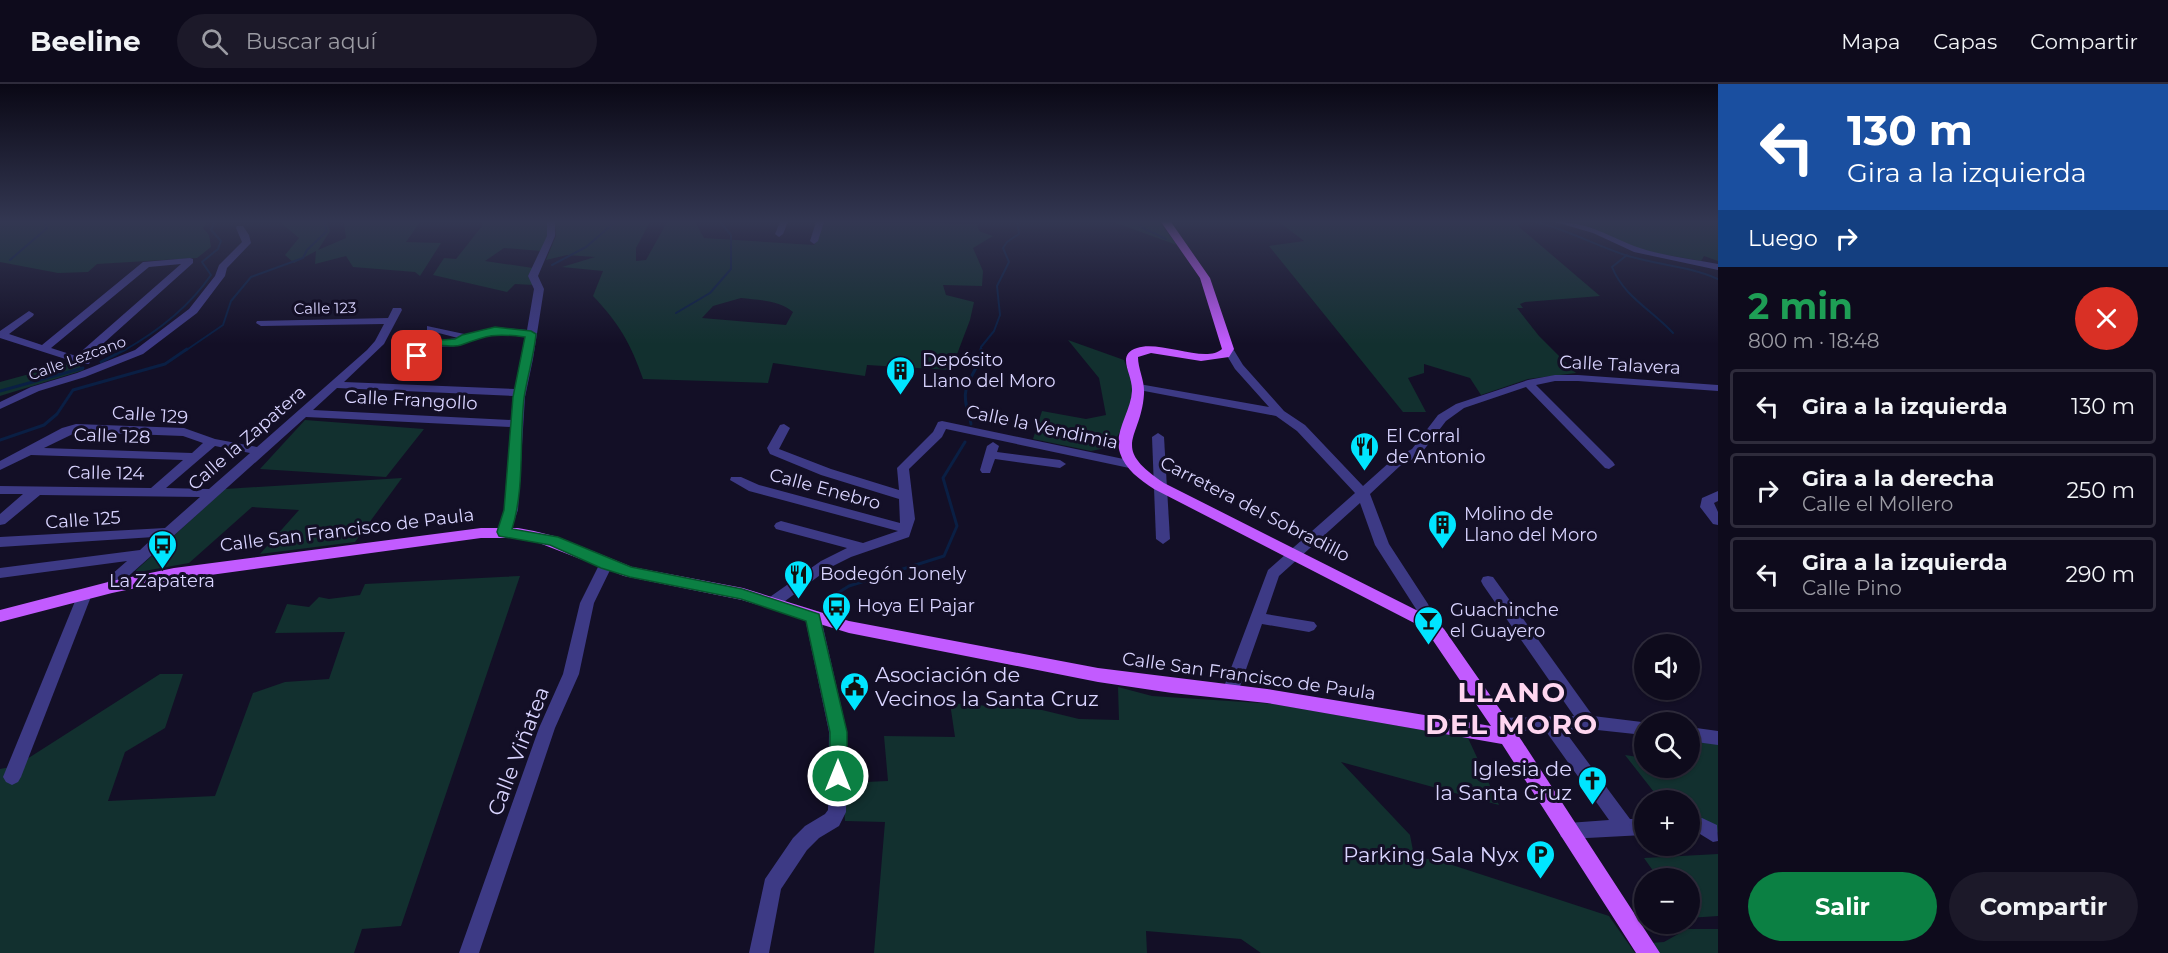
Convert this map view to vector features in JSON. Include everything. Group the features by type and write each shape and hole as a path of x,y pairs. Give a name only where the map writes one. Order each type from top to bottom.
{"main road":[{"path":"1125,437 1138,397 1139,387 1131,359 1135,352 1155,350 1205,358 1222,356 1228,349 1205,278 1194,263"},
{"name":"Carretera del Sobradillo","path":"1125,437 1126,453 1134,465 1159,486 1428,623 1504,731 1649,953"},
{"name":"Calle San Francisco de Paula","path":"0,616 112,586 186,572 481,533 504,532 553,541 606,564 656,578 742,594 813,618 849,627 1098,675 1504,731"}],"street":[{"path":"43,349 146,264 167,263"},
{"path":"79,359 188,263"},
{"name":"Calle Lezcano","path":"0,406 35,388 139,352 193,311 220,276 222,267 226,263"},
{"path":"504,532 511,510 520,393 539,289 533,276 539,263"},
{"path":"1697,263 1718,267"},
{"name":"Calle la Zapatera","path":"112,586 116,579 143,554 336,385 380,342 397,310"},
{"path":"1,335 29,314"},
{"name":"Calle 123","path":"261,324 390,321"},
{"path":"430,328 466,337"},
{"path":"408,366 430,344 457,343 466,337 495,330 531,334"},
{"path":"1,335 79,359 98,368"},
{"path":"1228,349 1239,367 1280,413 1301,428 1363,494 1382,545 1424,608 1428,623"},
{"name":"Calle Talavera","path":"1230,692 1273,574 1396,464 1416,452 1442,418 1460,406 1528,383 1555,378 1718,388"},
{"path":"1528,383 1609,465"},
{"path":"336,385 520,393"},
{"path":"1139,387 1280,413"},
{"name":"Calle Frangollo","path":"304,413 516,424"},
{"name":"Calle la Vendimia","path":"906,497 903,468 938,434 942,425 1095,455 1134,465"},
{"path":"772,603 826,564 904,534 908,519 906,497 826,472 774,451 773,448 784,428"},
{"name":"Calle 129","path":"29,451 71,429 184,432 212,442 260,451"},
{"path":"986,470 997,436"},
{"path":"1095,455 1113,451 1125,437"},
{"path":"1158,437 1163,538"},
{"path":"154,492 212,442"},
{"path":"0,466 29,451"},
{"name":"Calle 128","path":"29,451 194,458"},
{"path":"991,455 1060,464"},
{"name":"Calle Enebro","path":"736,480 754,489 906,529"},
{"name":"Calle 124","path":"0,490 212,493"},
{"path":"0,521 37,490"},
{"path":"1718,495 1707,501 1707,507 1718,520"},
{"path":"781,526 863,548"},
{"name":"Calle 125","path":"0,542 168,532"},
{"path":"0,573 143,554"},
{"name":"Calle Viñatea","path":"469,953 547,728 571,674 587,603 606,564"},
{"path":"1488,581 1587,722"},
{"path":"12,777 85,594"},
{"path":"759,953 772,886 800,844 812,832 832,820 837,812 838,732 813,618"},
{"path":"1257,618 1309,626"},
{"path":"1504,731 1549,723 1587,722 1634,727"},
{"path":"1549,723 1634,826"},
{"path":"1700,736 1718,738"},
{"path":"1700,825 1709,828 1713,834"},
{"path":"1568,831 1634,827"}],"green space":[{"path":"3,263 121,263 97,264 88,272 58,273"},
{"path":"350,263 429,263 420,276 415,272 353,267"},
{"path":"441,263 496,263 533,268 528,276 534,285 515,284 507,292 433,275"},
{"path":"577,263 979,263 983,271 982,286 943,285 946,295 974,302 970,320 951,370 867,365 865,376 773,363 768,383 643,379 623,334 593,296 603,271 562,267","holes":["741,298 775,303 793,312 786,325 702,318 713,306"]},
{"path":"1282,263 1561,263 1600,296 1525,302 1520,304 1523,308 1517,308 1539,336 1576,373 1528,379 1481,395 1470,378 1424,364 1424,373 1408,378 1426,412 1403,412"},
{"path":"1068,340 1124,360 1134,387 1126,421 1114,442 1106,448 1091,451 1033,439 1042,411 1086,419 1106,415 1099,378"},
{"path":"74,361 84,370 0,396 0,382 44,370 52,372"},
{"path":"305,420 424,429 386,477 260,469"},
{"path":"402,478 355,542 260,554 299,510 252,507 189,563 133,573 225,489"},
{"path":"520,576 401,926 362,929 354,953 0,953 0,769 16,766 160,674 183,674 165,728 125,752 108,801 215,796 253,693 285,682 329,679 345,632 275,633 287,604 309,607 319,597 329,599 360,595 365,584"},
{"path":"1118,687 1152,696 1274,704 1468,738 1499,805 1341,762 1410,835 1414,856 1446,863 1609,916 1635,953 1261,953 1241,939 1146,931 1147,953 874,953 885,822 845,821 843,783 888,781 884,736 955,737 950,703 1042,710 1079,719 1119,720"},
{"path":"1700,741 1718,743 1718,833 1708,821 1700,821 1700,790 1652,790 1643,778 1700,778"},
{"path":"1625,755 1634,756 1634,766"},
{"path":"1718,854 1718,916 1700,917 1700,868 1651,868 1644,858"},
{"path":"1700,929 1718,929 1718,953 1657,953 1650,943 1664,942 1678,934 1700,934"}],"waterway":[{"path":"123,351 172,318 193,298 211,275 202,263"},
{"path":"185,351 223,325 231,301 251,277 291,263"},
{"path":"552,265 557,263"},
{"path":"676,313 710,293 731,269 731,263"},
{"path":"971,424 965,394 980,360 981,347 994,331 1000,315 997,286 1009,263"},
{"path":"1618,263 1612,267 1624,287 1673,333"},
{"path":"1656,263 1696,271 1718,279"},
{"path":"101,362 126,349"},
{"path":"0,440 44,425 57,414 73,390 165,364 187,349"},
{"path":"0,391 83,368"},
{"path":"823,602 849,586 944,556 957,526 943,478 965,442"}],"place":[{"name":"Depósito Llano del Moro","path":"901,396"},
{"name":"El Corral de Antonio","path":"1365,472"},
{"name":"Molino de Llano del Moro","path":"1443,550"},
{"name":"La Zapatera","path":"162,570"},
{"name":"Bodegón Jonely","path":"799,600"},
{"name":"Hoya El Pajar","path":"836,632"},
{"name":"Guachinche el Guayero","path":"1429,646"},
{"name":"Asociación de Vecinos la Santa Cruz","path":"854,712"},
{"name":"Iglesia de la Santa Cruz","path":"1593,806"},
{"name":"Parking Sala Nyx","path":"1540,880"}],"district":[{"name":"LLANO DEL MORO","path":"1512,708"}],"route":[{"path":"417,356 426,346 434,343 457,343 466,337 475,337 495,330 531,334 519,397 511,510 504,532 553,541 630,572 742,594 813,618 838,732 838,776"}]}
